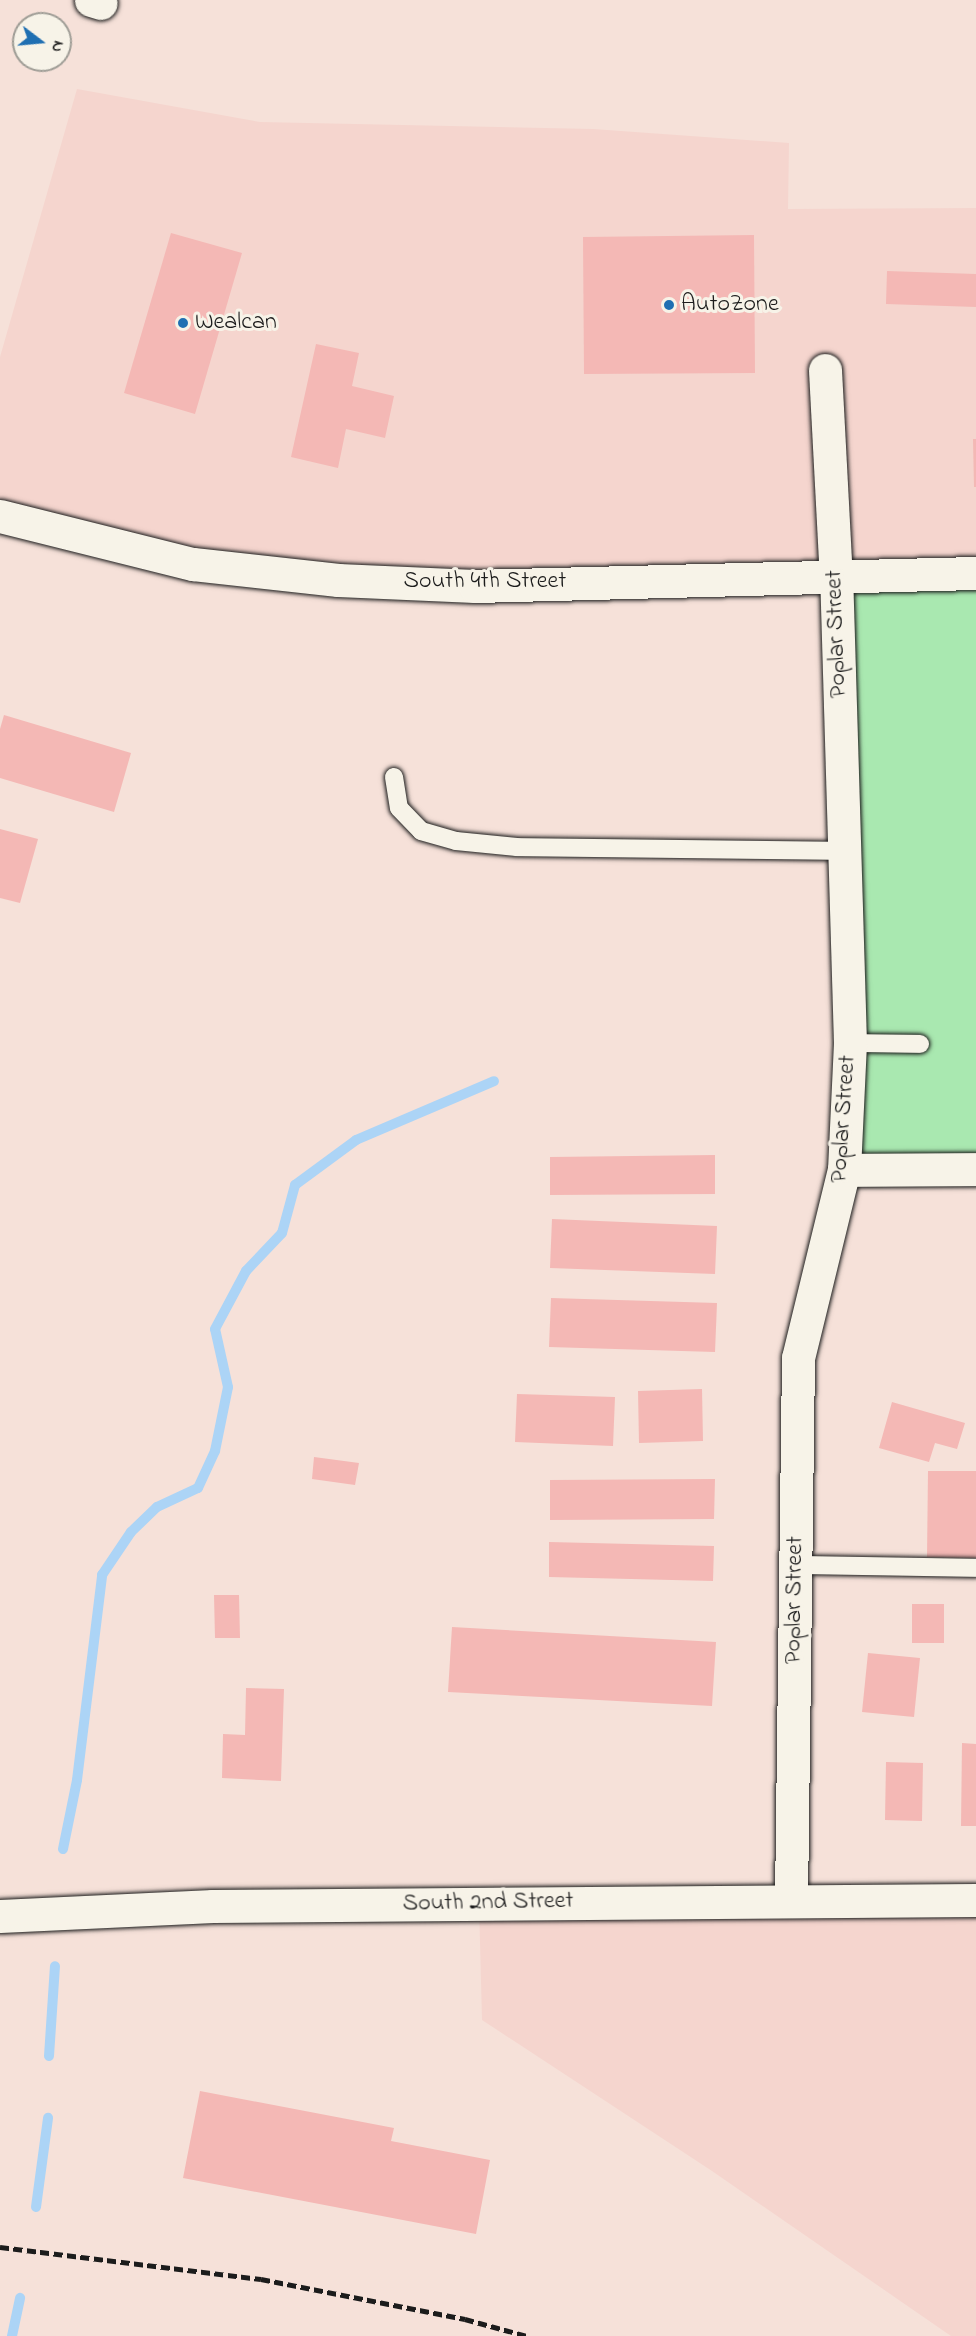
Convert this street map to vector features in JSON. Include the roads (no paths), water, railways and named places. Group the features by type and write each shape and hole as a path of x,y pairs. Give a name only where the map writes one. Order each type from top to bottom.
{"main road":[{"name":"Poplar Street","path":"791,1900 798,1359 844,1170 850,1043 836,579 825,370"},
{"name":"South 4th Street","path":"0,516 193,564 338,580 475,585 836,579 976,573"},
{"path":"844,1170 976,1169"},
{"name":"South 2nd Street","path":"0,1916 213,1906 976,1900"}],"lane":[{"path":"394,777 399,808 421,831 456,841 517,847 844,851"},
{"path":"850,1043 920,1044"},
{"path":"795,1565 976,1568"}],"waterway":[{"path":"63,1849 77,1780 102,1575 131,1532 157,1507 198,1488 215,1451 228,1387 215,1329 246,1271 282,1233 295,1185 356,1140 494,1081"},
{"path":"49,2056 55,1966"},
{"path":"36,2207 48,2118"},
{"path":"12,2336 20,2298"}],"railway":[{"path":"0,2247 261,2279 465,2319 527,2336"}],"place":[{"name":"AutoZone","path":"669,305"},
{"name":"Wealcan","path":"183,323"}]}
